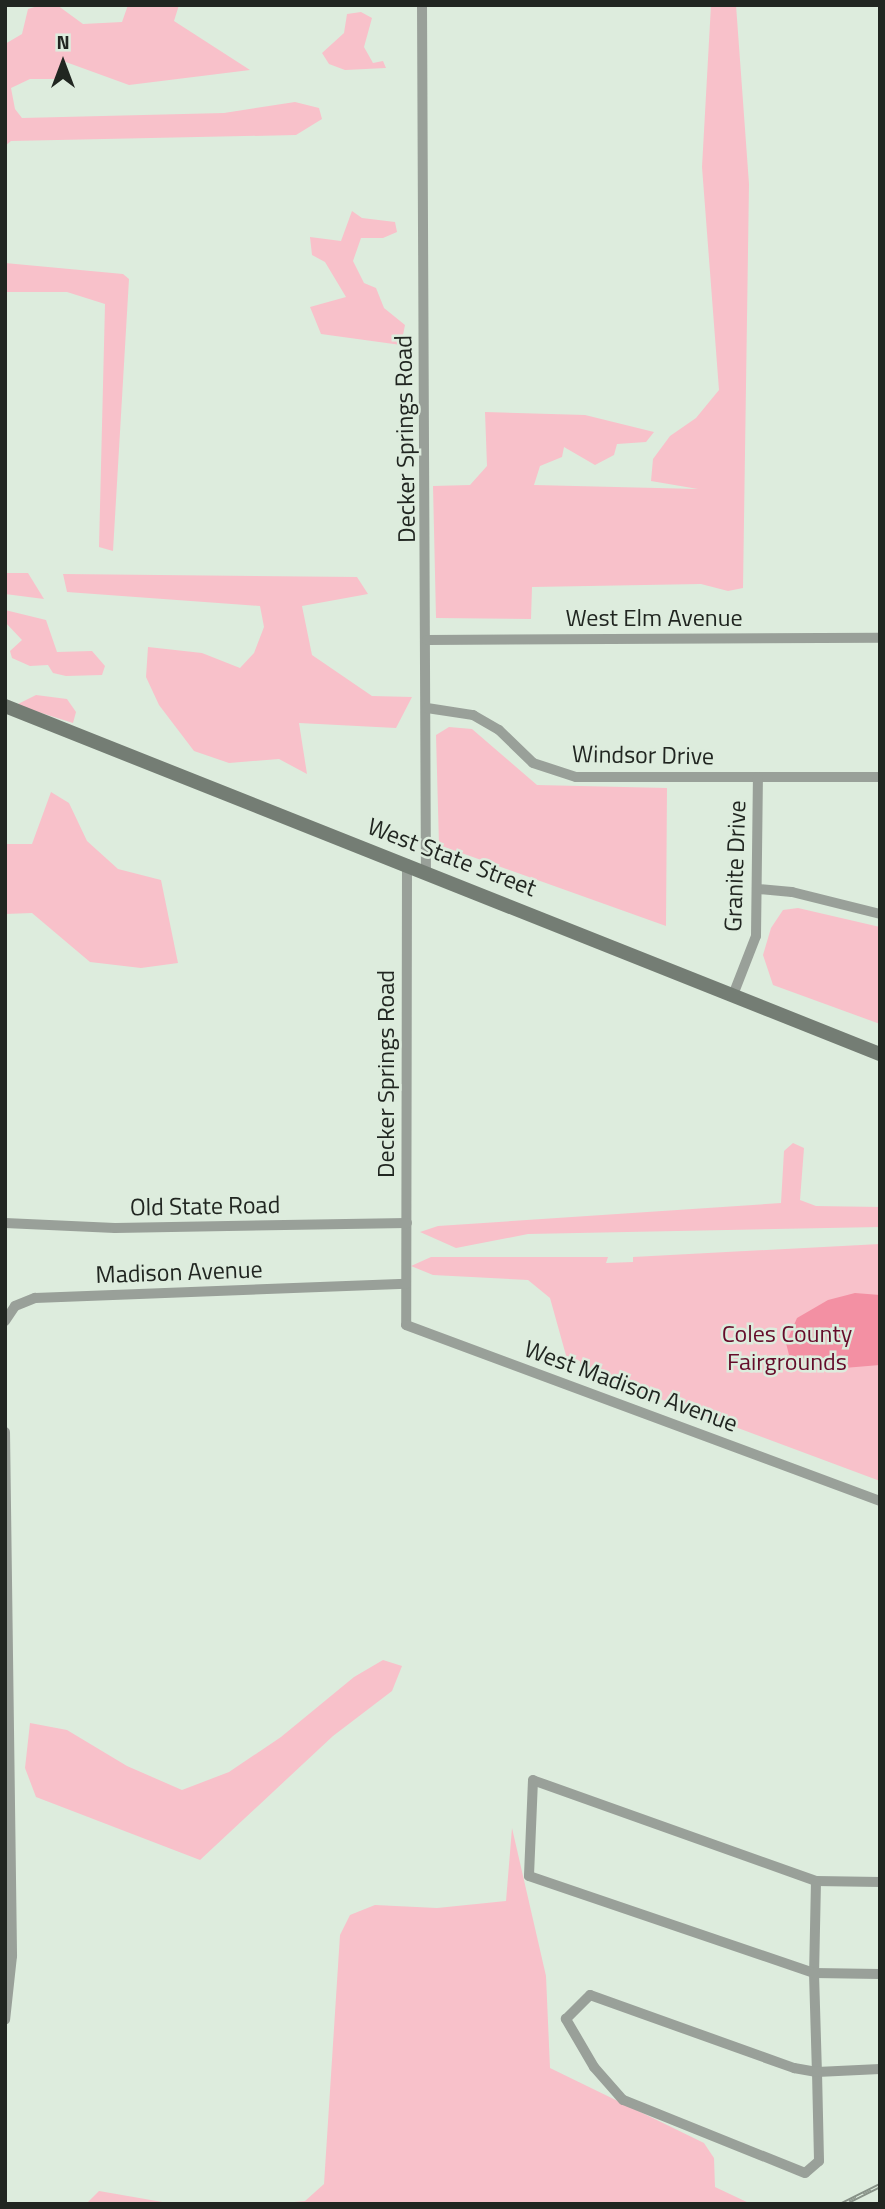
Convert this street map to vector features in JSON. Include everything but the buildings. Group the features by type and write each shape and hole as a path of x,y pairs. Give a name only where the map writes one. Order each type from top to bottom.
{"street":[{"name":"Decker Springs Road","path":"422,5 428,640 426,872"},
{"name":"West Elm Avenue","path":"428,640 880,638"},
{"name":"West State Street","path":"5,706 407,864 880,1055"},
{"name":"Windsor Drive","path":"427,708 459,710 480,718 533,763 560,775 880,777"},
{"name":"Granite Drive","path":"733,995 756,936 758,777"},
{"name":"Decker Springs Road","path":"406,1284 407,864"},
{"path":"758,889 792,892 880,914"},
{"name":"Old State Road","path":"5,1223 115,1228 407,1223"},
{"name":"Madison Avenue","path":"5,1321 15,1306 35,1298 406,1284"},
{"name":"West Madison Avenue","path":"406,1284 406,1325 880,1501"},
{"path":"5,1432 12,1956 5,2020"},
{"path":"880,1882 816,1881 533,1780 529,1876 814,1973 880,1974"},
{"path":"816,1881 814,1973 817,2072 819,2161 804,2173 623,2100 594,2067 566,2019 590,1995 605,1998 794,2068 817,2072 880,2069"}],"green space":[{"path":"41,5 57,5 83,24 122,22 128,5 179,5 174,21 250,70 129,85 63,61 57,79 30,79 11,88 15,109 22,118 224,113 295,102 319,108 322,119 296,135 11,141 5,146 5,44 22,34 28,9"},
{"path":"711,5 736,5 749,184 743,588 728,591 701,584 532,587 531,619 436,618 433,486 470,485 487,466 485,412 585,415 654,432 646,442 617,444 614,455 595,465 564,447 562,457 540,466 534,485 698,489 651,481 653,459 670,436 696,418 719,390 702,167"},
{"path":"361,12 372,18 364,47 373,63 383,61 386,68 345,70 329,64 322,53 344,33 347,14"},
{"path":"352,211 362,218 395,222 397,232 383,238 361,238 353,261 364,283 376,288 384,308 405,325 401,345 321,334 310,307 346,297 325,262 312,255 310,237 341,241"},
{"path":"5,263 123,274 129,279 113,551 99,547 105,304 67,292 5,292"},
{"path":"5,573 28,573 44,599 5,594"},
{"path":"63,574 357,577 368,594 302,606 312,655 372,696 412,697 396,728 299,723 307,774 279,759 229,763 194,751 159,705 146,677 148,647 202,653 240,668 254,653 264,627 260,606 67,592"},
{"path":"5,610 46,620 57,652 92,651 105,666 102,675 66,676 53,673 48,665 30,666 12,658 10,651 22,640 5,622"},
{"path":"36,695 67,699 76,712 73,723 16,705"},
{"path":"449,727 472,729 537,785 667,788 666,926 439,845 436,735"},
{"path":"51,792 69,803 87,841 118,869 161,880 178,963 141,968 90,962 32,913 5,914 5,844 32,844"},
{"path":"798,908 880,927 880,1024 773,985 763,955 771,928 783,910"},
{"path":"793,1143 804,1148 800,1200 816,1206 880,1207 880,1227 528,1234 456,1248 420,1232 438,1226 781,1203 784,1151"},
{"name":"Coles County Fairgrounds","path":"880,1244 880,1481 580,1369 580,1361 567,1359 550,1298 528,1280 433,1275 411,1266 431,1257 608,1257 606,1263 633,1262 633,1257"},
{"path":"383,1660 402,1666 392,1691 333,1736 200,1860 36,1797 25,1768 30,1723 67,1730 127,1766 182,1790 229,1772 281,1737 354,1677"},
{"path":"512,1828 546,1976 550,2068 704,2143 714,2158 715,2187 751,2204 272,2204 305,2201 324,2184 340,1935 350,1915 375,1905 437,1908 506,1901"},
{"path":"99,2191 174,2204 86,2204"}],"shaded area":[{"path":"855,1293 880,1295 880,1365 844,1368 789,1355 786,1343 797,1318 828,1300"}],"railway":[{"path":"842,2204 880,2185"}]}
